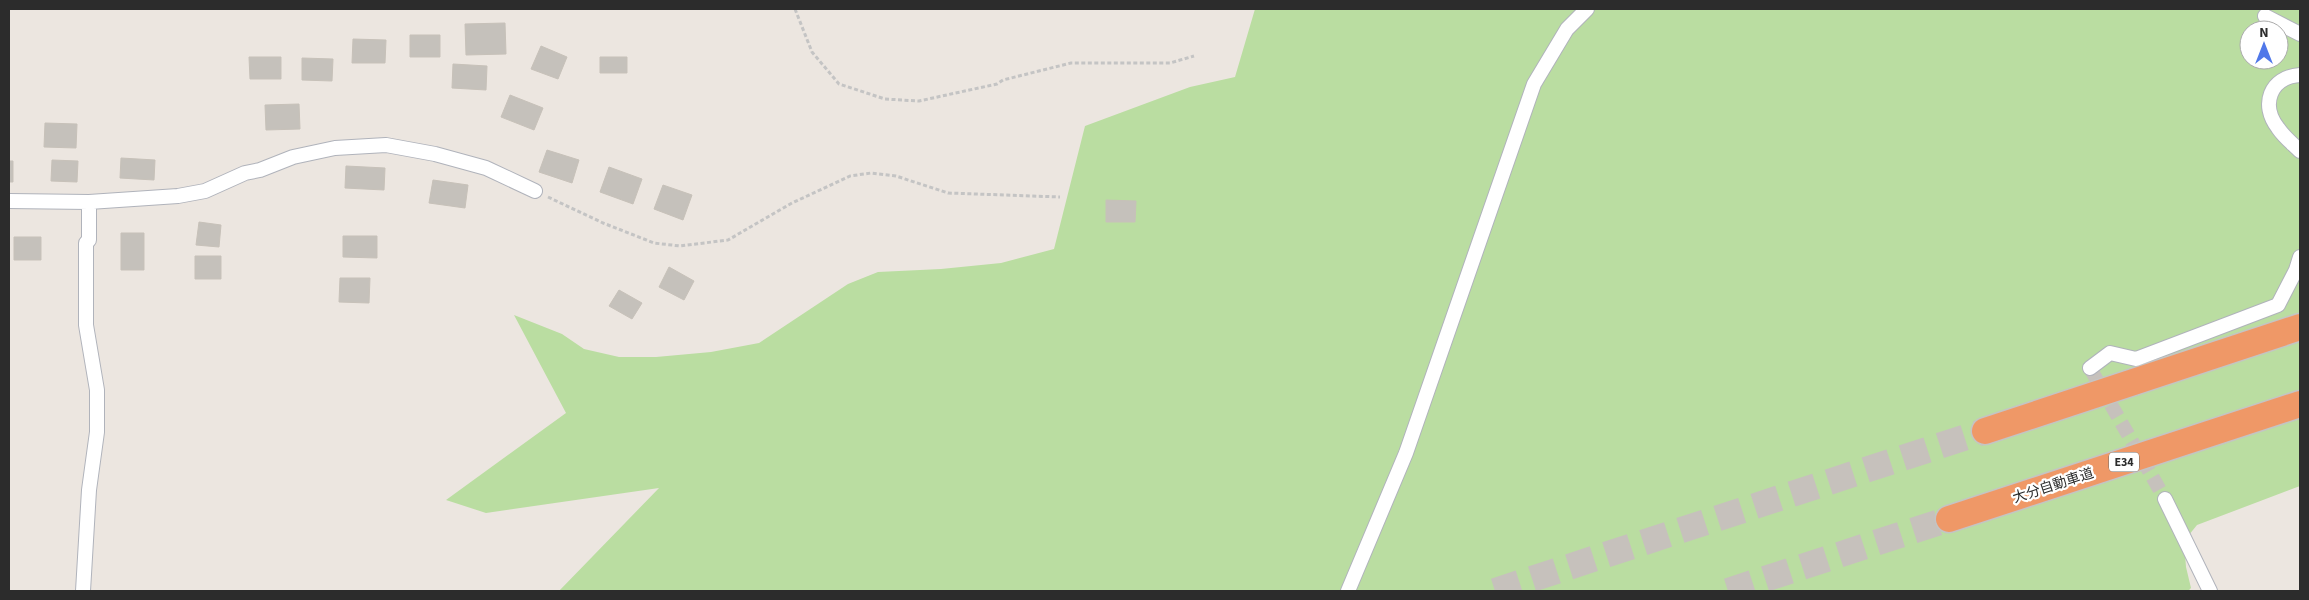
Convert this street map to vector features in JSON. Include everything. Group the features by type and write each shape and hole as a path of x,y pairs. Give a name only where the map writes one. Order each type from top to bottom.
{"highway":[{"path":"1985,431 2300,327"},
{"name":"大分自動車道","path":"1949,519 2300,404"}],"street":[{"path":"1348,591 1406,453 1534,84 1567,29 1587,9"},
{"path":"2265,16 2300,34"},
{"path":"2300,75 2287,76 2274,85 2268,106 2277,128 2300,151"},
{"path":"9,201 89,202 178,196 205,191 245,173 260,170 293,157 336,148 386,145 435,154 486,168 535,191"},
{"path":"83,591 89,490 97,432 97,390 86,325 86,243 89,240 89,202"},
{"path":"2090,368 2110,353 2136,359 2278,305 2296,270 2300,257"},
{"path":"2164,499 2210,591"}],"path":[{"path":"796,9 812,52 839,84 885,99 919,101 997,84 1003,80 1071,62 1170,62 1194,56"},
{"path":"535,191 604,224 654,243 680,246 728,240 792,203 850,176 871,173 896,176 948,193 1060,197"}],"green space":[{"path":"1255,9 2300,9 2300,486 2197,525 2184,541 2186,567 2191,588 2188,591 559,591 659,488 486,513 446,500 566,413 514,315 562,334 584,349 619,357 656,357 711,352 759,343 848,284 878,272 941,269 1001,263 1054,249 1085,126 1190,87 1235,77"}],"building":[{"path":"505,23 506,54 466,55 465,24"},
{"path":"410,35 440,35 440,57 410,57"},
{"path":"353,39 386,40 385,63 352,63"},
{"path":"541,46 567,57 558,79 531,69"},
{"path":"249,57 281,57 281,79 250,79"},
{"path":"600,57 627,57 627,73 600,73"},
{"path":"302,58 333,59 332,81 302,80"},
{"path":"453,64 487,66 486,90 452,88"},
{"path":"510,95 543,108 534,130 501,117"},
{"path":"299,104 300,129 266,130 265,105"},
{"path":"45,123 77,124 76,148 44,147"},
{"path":"547,150 579,160 572,183 539,172"},
{"path":"121,158 155,160 154,180 120,178"},
{"path":"52,160 78,161 77,182 51,181"},
{"path":"9,161 13,161 13,182 9,182"},
{"path":"346,166 385,168 384,190 345,188"},
{"path":"609,167 642,179 633,204 600,192"},
{"path":"433,180 468,185 465,208 429,203"},
{"path":"663,185 692,195 683,220 654,209"},
{"path":"1106,200 1136,201 1135,222 1106,222"},
{"path":"199,222 221,225 219,247 196,245"},
{"path":"121,233 144,233 144,270 121,270"},
{"path":"343,236 377,236 377,258 343,257"},
{"path":"14,237 41,237 41,260 14,260"},
{"path":"195,256 221,256 221,279 195,279"},
{"path":"669,267 694,281 684,300 659,287"},
{"path":"340,278 370,278 369,303 339,302"},
{"path":"619,290 642,303 632,319 609,306"}],"tunnel":[{"path":"2090,368 2165,499"},
{"path":"1495,591 1985,431"},
{"path":"1728,591 1949,519"}]}
